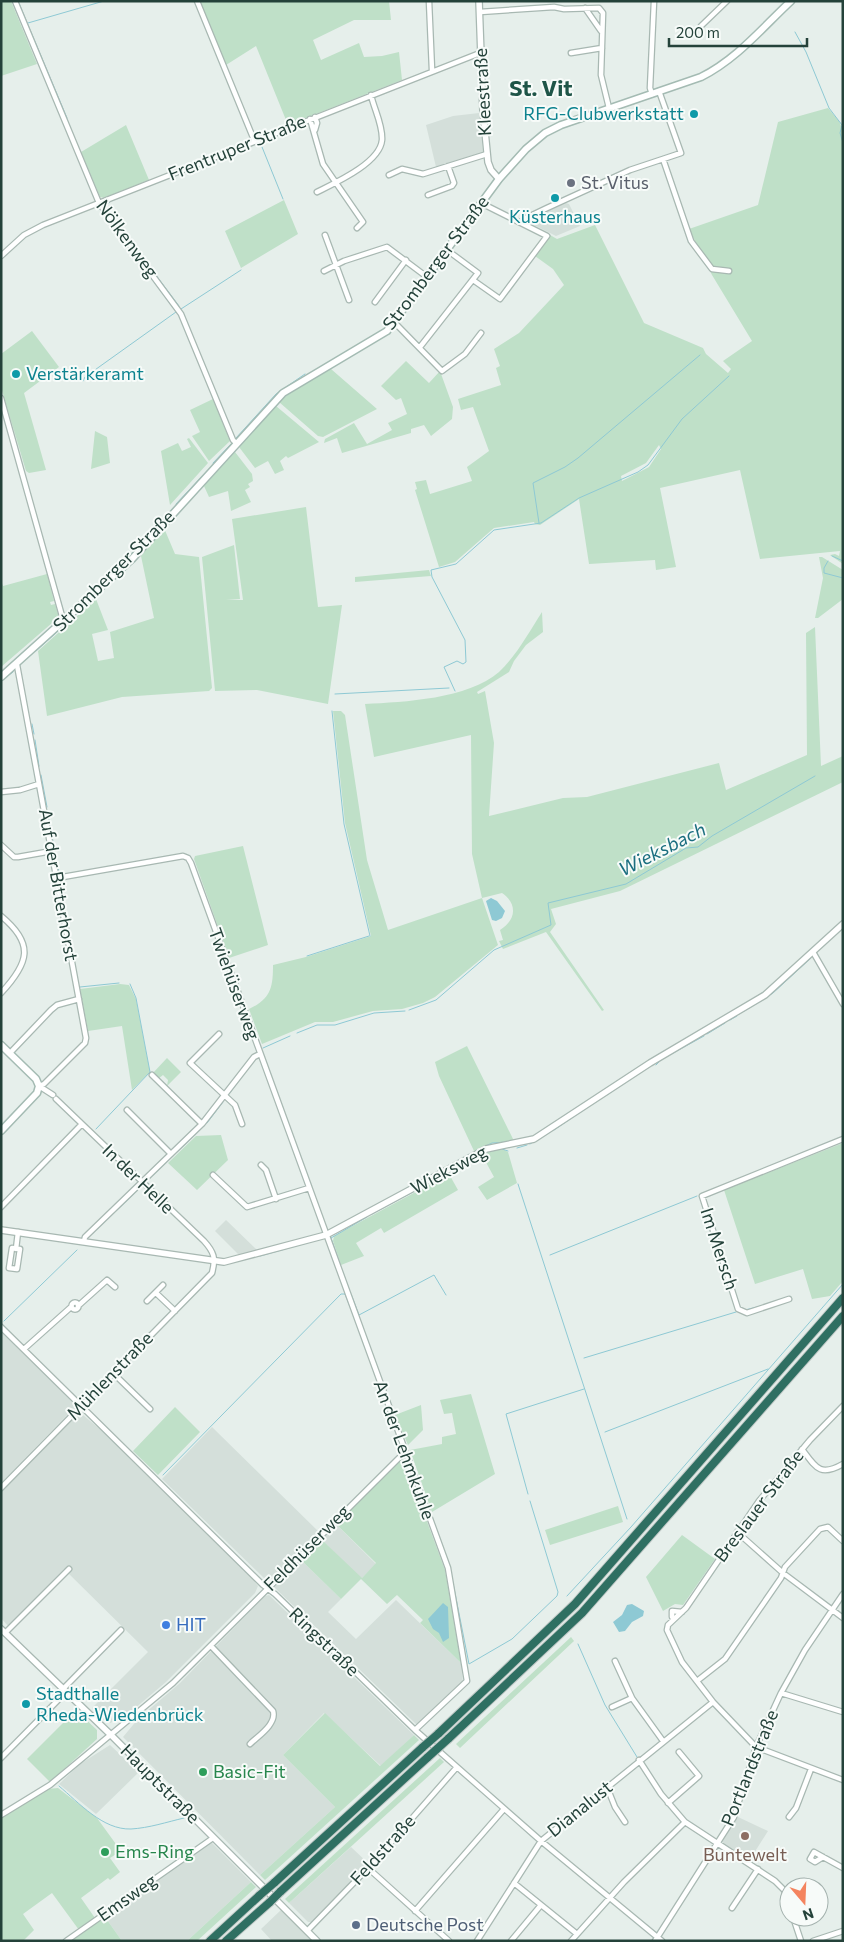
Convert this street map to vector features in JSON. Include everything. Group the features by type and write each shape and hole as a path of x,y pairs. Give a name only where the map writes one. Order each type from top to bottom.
{"highway":[{"path":"210,1941 438,1734 538,1641 581,1598 843,1298"},
{"path":"226,1941 448,1739 582,1613 843,1316"}],"main road":[{"name":"Stromberger Straße","path":"1,677 17,665 136,555 283,393 378,338 394,322 499,178 517,157 545,133 561,125 652,94 716,69 731,59 791,1"},
{"path":"1,1045 36,1079 39,1086 38,1093 1,1131"}],"street":[{"name":"Nölkenweg","path":"15,1 99,203 181,314 233,440 236,443"},
{"path":"197,1 254,140"},
{"path":"429,1 432,70"},
{"name":"Kleestraße","path":"479,1 480,53 487,154 491,170 499,178"},
{"path":"652,94 650,88 654,1"},
{"path":"701,26 727,1"},
{"path":"480,12 554,7 599,8 601,10 602,31 601,75 609,108"},
{"path":"585,8 602,31"},
{"path":"571,53 602,48"},
{"name":"Frentruper Straße","path":"1,256 32,230 254,140 480,53"},
{"path":"522,223 524,219 630,170 681,153 659,91"},
{"path":"317,192 337,184 376,154 381,145 382,135 371,95"},
{"path":"313,118 323,164 363,222 357,228"},
{"path":"389,175 402,169 423,174 487,154"},
{"path":"663,159 691,241 712,269 729,271"},
{"path":"428,195 452,186 454,183 448,166"},
{"path":"473,280 497,298 503,297 547,236 481,203"},
{"path":"325,236 348,300"},
{"path":"324,271 387,247 427,276"},
{"path":"420,347 478,273 447,250"},
{"path":"375,302 406,260"},
{"path":"394,322 442,371 465,354 481,333"},
{"path":"1,398 62,616 65,620"},
{"name":"Auf der Bitterhorst","path":"17,665 79,999 85,1043 44,1084 39,1086"},
{"path":"1,792 20,790 39,784"},
{"path":"1,845 18,857 52,851"},
{"name":"Twiehüserweg","path":"57,878 183,856 188,858 326,1235"},
{"path":"1,993 18,974 24,957 18,932 10,922 2,918"},
{"name":"Wieksweg","path":"1,1230 215,1262 233,1261 326,1235 486,1149 534,1139 650,1063 765,995 843,924"},
{"path":"813,952 843,1004"},
{"path":"10,1053 57,1005 79,999"},
{"path":"219,1034 190,1063 235,1105 242,1124"},
{"path":"84,1242 85,1237 202,1124 254,1057 260,1054"},
{"path":"152,1075 202,1124"},
{"name":"In der Helle","path":"39,1086 54,1097 214,1252 215,1262"},
{"path":"127,1110 171,1154"},
{"path":"1,1207 82,1124"},
{"name":"Im Mersch","path":"789,1300 747,1313 738,1309 702,1196 843,1140"},
{"path":"261,1165 266,1170 276,1199"},
{"path":"213,1175 247,1207 309,1188"},
{"path":"16,1248 18,1232"},
{"name":"An der Lehmkuhle","path":"326,1235 448,1568 468,1677 464,1684 415,1730"},
{"path":"12,1248 16,1248 20,1249 17,1269 9,1268 12,1248"},
{"name":"Mühlenstraße","path":"1,1488 212,1273 215,1262"},
{"path":"24,1349 75,1303 78,1306 107,1280 114,1287"},
{"path":"147,1301 163,1285"},
{"path":"156,1293 174,1311"},
{"name":"Ringstraße","path":"1,1327 267,1589 415,1730 541,1841 658,1939"},
{"path":"113,1373 150,1409"},
{"name":"Breslauer Straße","path":"697,1681 682,1662 667,1630 668,1625 682,1612 737,1532 802,1449 843,1406"},
{"path":"802,1449 816,1467 823,1471 830,1471 843,1464"},
{"name":"Feldhüserweg","path":"1,1815 50,1785 73,1764 112,1736 173,1683 405,1452"},
{"path":"843,1541 828,1527 824,1526 785,1568 725,1659 697,1681 713,1702 756,1747 843,1780"},
{"path":"737,1532 783,1572 843,1618"},
{"path":"3,1631 69,1568"},
{"name":"Portlandstraße","path":"658,1939 736,1813 756,1747 781,1693 805,1650 843,1594"},
{"path":"1,1758 121,1630"},
{"name":"Hauptstraße","path":"3,1631 112,1736 317,1941"},
{"path":"211,1646 273,1711 275,1716 272,1722 250,1744"},
{"path":"615,1661 632,1698 663,1741"},
{"path":"781,1693 843,1712"},
{"path":"612,1707 632,1698"},
{"name":"Dianalust","path":"477,1941 541,1841 713,1702"},
{"path":"668,1802 699,1776 679,1752"},
{"path":"639,1760 668,1802 685,1822 779,1885"},
{"name":"Feldstraße","path":"307,1931 368,1868 457,1767"},
{"path":"789,1817 796,1808 811,1769"},
{"path":"607,1787 615,1807 625,1822"},
{"path":"415,1911 504,1809"},
{"path":"571,1941 610,1897 685,1822"},
{"name":"Emsweg","path":"66,1941 213,1838"},
{"path":"823,1857 843,1868"},
{"path":"368,1868 449,1941"},
{"path":"732,1908 758,1870"},
{"path":"514,1882 577,1934"},
{"path":"511,1941 541,1905"},
{"path":"797,1927 801,1941"},
{"path":"813,1941 843,1931"}],"shaded area":[{"path":"479,113 483,152 436,167 426,125 453,116"},
{"name":"St. Vitus","path":"566,203 569,204 580,226 556,236 526,221"},
{"path":"226,1220 257,1250 239,1255 215,1231"},
{"path":"1,1331 74,1403 74,1408 1,1483"},
{"path":"77,1415 83,1415 107,1435 249,1574 258,1586 255,1593 166,1682 127,1715 110,1723 107,1723 92,1708 148,1652 64,1569 8,1626 1,1618 1,1492"},
{"path":"212,1427 320,1533 271,1581 266,1580 162,1479"},
{"path":"336,1524 376,1564 361,1579 321,1539"},
{"path":"301,1560 341,1599 328,1612 356,1639 396,1600 461,1663 463,1683 417,1725 274,1587"},
{"path":"269,1595 414,1735 381,1766 324,1713 283,1755 335,1807 260,1875 123,1737 138,1719 180,1683 265,1596"},
{"path":"110,1745 139,1772 96,1814 59,1784 80,1764"},
{"name":"Buntewelt","path":"738,1817 768,1831 749,1861 723,1845 722,1841"},
{"path":"211,1842 251,1882 187,1941 122,1941 105,1917"},
{"path":"351,1847 369,1864 313,1922 308,1922 289,1903"},
{"path":"281,1910 312,1941 272,1941 261,1929"}],"green space":[{"path":"1,1 11,1 37,64 1,76"},
{"path":"199,1 389,1 391,20 354,20 313,40 321,60 359,43 364,57 382,56 399,52 402,80 288,125 256,46 226,65"},
{"path":"828,108 839,121 843,131 843,564 830,555 835,554 839,556 840,551 760,559 740,470 660,488 676,567 656,570 655,560 589,564 579,499 540,525 534,522 494,528 455,562 439,567 415,490 417,489 415,482 426,480 430,494 472,481 467,467 489,451 473,407 461,410 458,399 501,385 496,368 500,366 494,349 519,333 564,285 553,269 535,256 550,235 557,239 595,225 644,323 703,348 706,354 728,373 731,369 723,361 752,341 712,275 689,229 758,205 778,122","holes":["659,445 661,449 649,467 622,481 621,476 646,463"]},
{"path":"126,125 149,180 104,198 100,197 81,152"},
{"path":"284,200 298,234 241,268 225,231"},
{"path":"32,331 59,367 24,393 46,470 29,473 26,471 1,387 1,354"},
{"path":"406,361 429,383 440,371 453,407 452,419 431,436 424,425 411,429 411,433 342,453 337,438 324,443 325,439 354,423 367,444 392,430 388,423 407,414 401,398 396,400 381,386"},
{"path":"331,369 377,409 323,437 318,436 279,402 297,387"},
{"path":"213,399 230,441 209,461 192,436 200,432 190,410"},
{"path":"276,406 319,442 288,458 286,456 280,461 284,470 275,474 268,461 255,468 239,447"},
{"path":"95,431 107,437 110,463 91,469"},
{"path":"189,438 208,463 170,505 161,451 178,443 182,451 191,447 187,439"},
{"path":"235,452 252,474 253,481 248,484 250,487 245,490 251,502 231,511 228,491 209,497 204,486"},
{"path":"306,507 318,607 342,605 328,704 257,690 215,691 202,557 234,545 240,599 226,600 243,600 232,519"},
{"path":"164,528 175,554 199,557 212,688 209,691 122,697 47,716 38,651 96,599 108,630 92,634 98,661 114,658 110,632 154,618 141,556"},
{"path":"819,557 843,570 843,599 818,618 815,618 823,578"},
{"path":"429,570 431,576 355,582 355,577"},
{"path":"47,574 54,601 50,602 51,605 55,604 59,617 1,667 1,580 3,586"},
{"path":"542,612 543,632 526,645 514,661 509,672 477,692 478,694 485,691 494,743 489,816 563,798 587,797 719,763 726,790 807,755 806,633 815,627 821,766 843,756 843,782 620,891 551,909 556,924 550,932 604,1010 602,1011 546,932 503,949 499,941 503,940 500,930 512,917 513,907 511,902 502,893 482,898 472,854 471,735 374,757 365,704 435,697 470,688 486,681 499,672 511,658"},
{"path":"333,711 341,711 345,715 367,860 388,930 482,898 498,945 435,997 423,1003 402,1009 373,1011 333,1022 315,1022 262,1044 249,1009 262,1001 269,992 273,965 306,957 371,936 345,823"},
{"path":"243,846 268,945 229,958 194,859 195,856"},
{"path":"120,984 129,985 136,999 150,1072 132,1090 122,1026 88,1031 80,989"},
{"path":"467,1046 514,1141 492,1143 474,1151 439,1076 435,1062"},
{"path":"167,1058 181,1072 167,1086 168,1080 163,1075 158,1079 152,1074"},
{"path":"221,1135 228,1160 197,1190 168,1163 196,1136"},
{"path":"843,1143 843,1281 830,1296 812,1299 803,1269 755,1284 724,1190"},
{"path":"503,1149 508,1152 517,1183 487,1200 478,1187 494,1177 482,1155"},
{"path":"449,1174 458,1190 384,1233 381,1228 356,1243 364,1256 341,1265 333,1241 334,1236"},
{"path":"471,1394 495,1474 432,1512 410,1450 442,1444 442,1437 456,1434 452,1413 444,1414 440,1400"},
{"path":"421,1405 423,1430 408,1445 395,1415"},
{"path":"175,1407 200,1432 158,1475 133,1451"},
{"path":"403,1457 445,1570 461,1663 420,1623 423,1620 397,1595 387,1604 361,1579 341,1599 301,1560 321,1539 362,1578 376,1563 336,1524"},
{"path":"618,1506 623,1522 550,1545 545,1530"},
{"path":"682,1535 715,1559 683,1605 675,1604 663,1611 646,1577"},
{"path":"571,1637 574,1641 460,1748 456,1744"},
{"path":"76,1710 97,1730 97,1739 50,1782 27,1759"},
{"path":"325,1713 380,1766 414,1735 419,1740 265,1880 260,1875 335,1807 283,1755"},
{"path":"440,1758 444,1762 289,1903 285,1899"},
{"path":"58,1788 97,1818 121,1851 110,1858 120,1872 110,1880 108,1878 81,1898 95,1918 79,1930 52,1893 23,1914 34,1930 23,1941 1,1941 1,1817 47,1789"},
{"path":"251,1882 256,1887 197,1941 187,1941"},
{"path":"105,1917 122,1941 71,1941"}],"water":[{"path":"491,898 497,901 505,911 502,918 496,921 492,920 486,901"},
{"path":"443,1603 448,1607 449,1638 443,1642 439,1633 433,1629 428,1619"},
{"path":"632,1604 644,1611 643,1616 632,1622 625,1631 619,1632 613,1622 622,1615 627,1605"}],"waterway":[{"path":"12,1 36,57"},
{"path":"18,1 67,118"},
{"path":"28,23 104,1"},
{"path":"781,15 796,1"},
{"path":"795,32 806,52 829,108 842,125 840,133 843,143"},
{"path":"260,142 283,199"},
{"path":"111,201 105,207 179,306"},
{"path":"99,208 175,310"},
{"path":"1,259 27,236"},
{"path":"181,309 241,270"},
{"path":"83,381 85,377 176,312"},
{"path":"539,523 533,483 565,467 578,458 700,355"},
{"path":"236,438 276,394 305,374"},
{"path":"455,691 444,667 457,661 463,664 466,662 465,640 432,577 431,570 456,564 494,530 541,523 579,498 638,472 648,465 682,419 729,376"},
{"path":"213,463 231,444"},
{"path":"176,504 206,472"},
{"path":"128,558 174,507"},
{"path":"140,555 148,546"},
{"path":"832,556 843,561"},
{"path":"129,567 137,559"},
{"path":"118,568 125,561"},
{"path":"828,561 824,568 824,573 843,578"},
{"path":"58,592 63,610"},
{"path":"36,651 99,594"},
{"path":"1,672 7,668"},
{"path":"1,681 13,672"},
{"path":"335,694 449,688"},
{"path":"332,711 344,824 370,936"},
{"path":"32,724 34,734"},
{"path":"35,740 39,766"},
{"path":"41,775 47,807"},
{"name":"Wieksbach","path":"409,1010 436,1000 494,950 551,925 548,903 626,884 686,848 698,847 712,836 815,776"},
{"path":"48,815 54,847"},
{"path":"56,856 59,873"},
{"path":"60,884 62,894"},
{"path":"64,904 70,938"},
{"path":"827,935 843,920"},
{"path":"307,956 369,936"},
{"path":"72,947 76,972"},
{"path":"757,1003 773,993 811,958"},
{"path":"80,987 119,983"},
{"path":"96,1129 150,1072 136,998 130,984"},
{"path":"753,999 765,991"},
{"path":"739,1014 751,1007"},
{"name":"Wieksbach","path":"297,1033 317,1025 335,1025 374,1013 405,1011"},
{"path":"730,1020 737,1016"},
{"path":"707,1034 725,1023"},
{"name":"Wieksbach","path":"263,1048 290,1036"},
{"path":"664,1058 704,1036"},
{"path":"656,1065 661,1060"},
{"name":"Wieksbach","path":"229,1094 249,1067"},
{"path":"607,1095 621,1085"},
{"path":"554,1130 601,1098"},
{"name":"Wieksbach","path":"207,1123 223,1102"},
{"name":"Wieksbach","path":"148,1180 203,1127"},
{"path":"530,1144 550,1132"},
{"path":"477,1150 492,1143 508,1142"},
{"path":"517,1148 527,1145"},
{"path":"502,1149 508,1151"},
{"path":"434,1174 470,1154"},
{"path":"454,1170 475,1158"},
{"path":"372,1214 448,1173"},
{"path":"518,1184 627,1519"},
{"name":"Wieksbach","path":"92,1234 140,1188"},
{"path":"550,1255 697,1196"},
{"path":"340,1264 331,1238 367,1217"},
{"path":"260,1256 321,1239"},
{"name":"Wieksbach","path":"4,1321 77,1250"},
{"path":"342,1270 349,1289"},
{"path":"351,1294 359,1315 434,1275 446,1295"},
{"path":"567,1596 631,1527 843,1284"},
{"path":"163,1475 341,1294 345,1294 351,1309"},
{"path":"745,1310 761,1306"},
{"path":"584,1358 736,1312"},
{"path":"605,1432 768,1369"},
{"path":"528,1494 506,1414 584,1389"},
{"path":"408,1451 450,1568 469,1664 512,1639 557,1596 558,1592 530,1501"},
{"path":"578,1644 605,1705 637,1757"},
{"path":"611,1787 638,1766"},
{"path":"59,1786 92,1814 111,1825 121,1828 131,1829 158,1825 184,1818"}],"place":[{"name":"RFG-Clubwerkstatt","path":"694,114"},
{"name":"St. Vitus","path":"571,183"},
{"name":"Küsterhaus","path":"555,198"},
{"name":"Verstärkeramt","path":"16,374"},
{"name":"HIT","path":"166,1625"},
{"name":"Stadthalle Rheda-Wiedenbrück","path":"26,1704"},
{"name":"Basic-Fit","path":"203,1772"},
{"name":"Buntewelt","path":"745,1836"},
{"name":"Ems-Ring","path":"105,1852"},
{"name":"Deutsche Post","path":"356,1925"}],"district":[{"name":"St. Vit","path":"541,88"}]}
